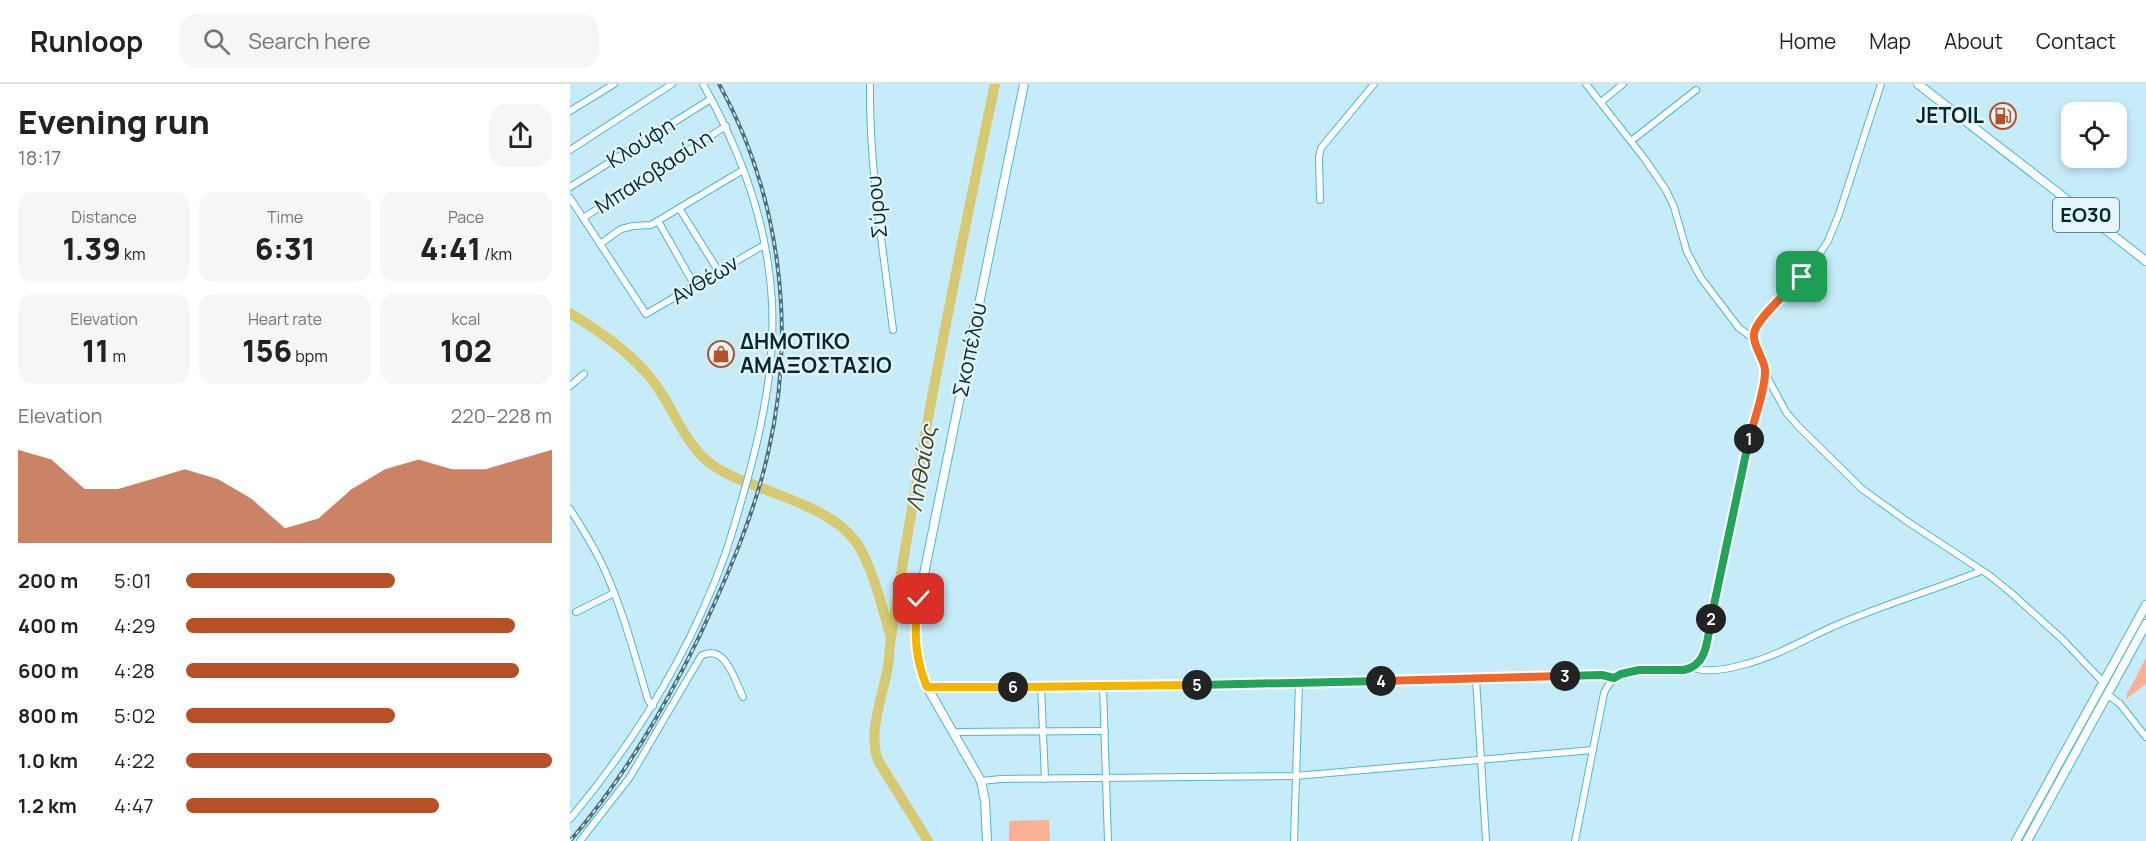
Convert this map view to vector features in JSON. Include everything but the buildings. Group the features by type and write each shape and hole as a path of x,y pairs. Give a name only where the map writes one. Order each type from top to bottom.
{"main road":[{"name":"Σκοπέλου","path":"981,781 927,687 917,655 915,635 917,610 1024,84"},
{"name":"ΕΟ30","path":"1918,84 2146,261"},
{"path":"2016,841 2146,605"},
{"path":"2027,841 2146,624"},
{"path":"981,781 985,801 987,841"}],"street":[{"path":"570,111 614,84"},
{"path":"570,150 672,84"},
{"path":"570,819 604,777 653,706 689,640 725,554 751,467 765,407 772,356 772,295 769,270 743,170 726,126 703,84"},
{"name":"Σύρου","path":"870,84 870,121 877,206 893,330"},
{"path":"1320,200 1319,157 1321,148 1374,84"},
{"path":"1586,84 1666,190 1674,207 1687,252 1701,278 1739,328 1754,339"},
{"path":"1600,102 1623,84"},
{"path":"927,687 1299,683 1602,675 1614,678 1630,672 1692,668 1700,662 1705,650 1765,375 1764,361 1754,334 1757,327 1810,268 1830,237 1881,84"},
{"path":"1631,141 1696,90"},
{"name":"Κλούφη","path":"570,187 711,99"},
{"name":"Μπακοβασίλη","path":"583,218 726,126"},
{"path":"570,198 600,244 621,229 651,225 743,170"},
{"path":"679,208 719,272"},
{"path":"658,221 695,286"},
{"name":"Ανθέων","path":"600,244 646,314 764,245"},
{"path":"570,386 584,374"},
{"path":"1765,375 1798,426 1862,489 2010,592 2051,628 2103,682"},
{"path":"570,509 597,555 614,593 648,700 653,706"},
{"path":"1692,668 1697,670 1734,667 1754,662 1837,624 1981,571"},
{"path":"576,612 614,593"},
{"path":"580,841 630,777 701,656 713,653 722,657 742,697"},
{"path":"1575,841 1604,693 1614,678"},
{"path":"1476,679 1486,841"},
{"path":"1294,841 1299,683"},
{"path":"1041,686 1045,778"},
{"path":"1103,686 1108,841"},
{"path":"2107,694 2120,704 2146,737"},
{"path":"952,732 1104,731"},
{"path":"981,781 1045,778 1295,776 1593,750"}],"shaded area":[{"path":"2146,658 2146,684 2126,699 2127,694"},
{"path":"1049,820 1050,841 1009,841 1009,821"}],"waterway":[{"name":"Ληθαίος","path":"928,841 879,762 875,751 875,727 889,662 890,641 926,429 995,84"},
{"path":"570,313 615,344 645,371 694,447 715,467 819,512 844,529 854,540 867,562 890,634"}],"railway":[{"path":"570,841 608,793 642,742 686,663 739,546 768,453 777,406 781,359 781,311 777,264 769,217 756,171 740,126 719,84"}],"place":[{"name":"JETOIL","path":"2003,116"},
{"name":"ΔΗΜΟΤΙΚΟ ΑΜΑΞΟΣΤΑΣΙΟ","path":"721,354"}],"route":[{"path":"919,599 916,644 919,663 927,687 1299,683 1602,675 1614,678 1639,670 1692,668 1700,662 1705,650 1748,442 1765,375 1764,361 1758,351 1754,334 1762,320 1802,277"}]}
